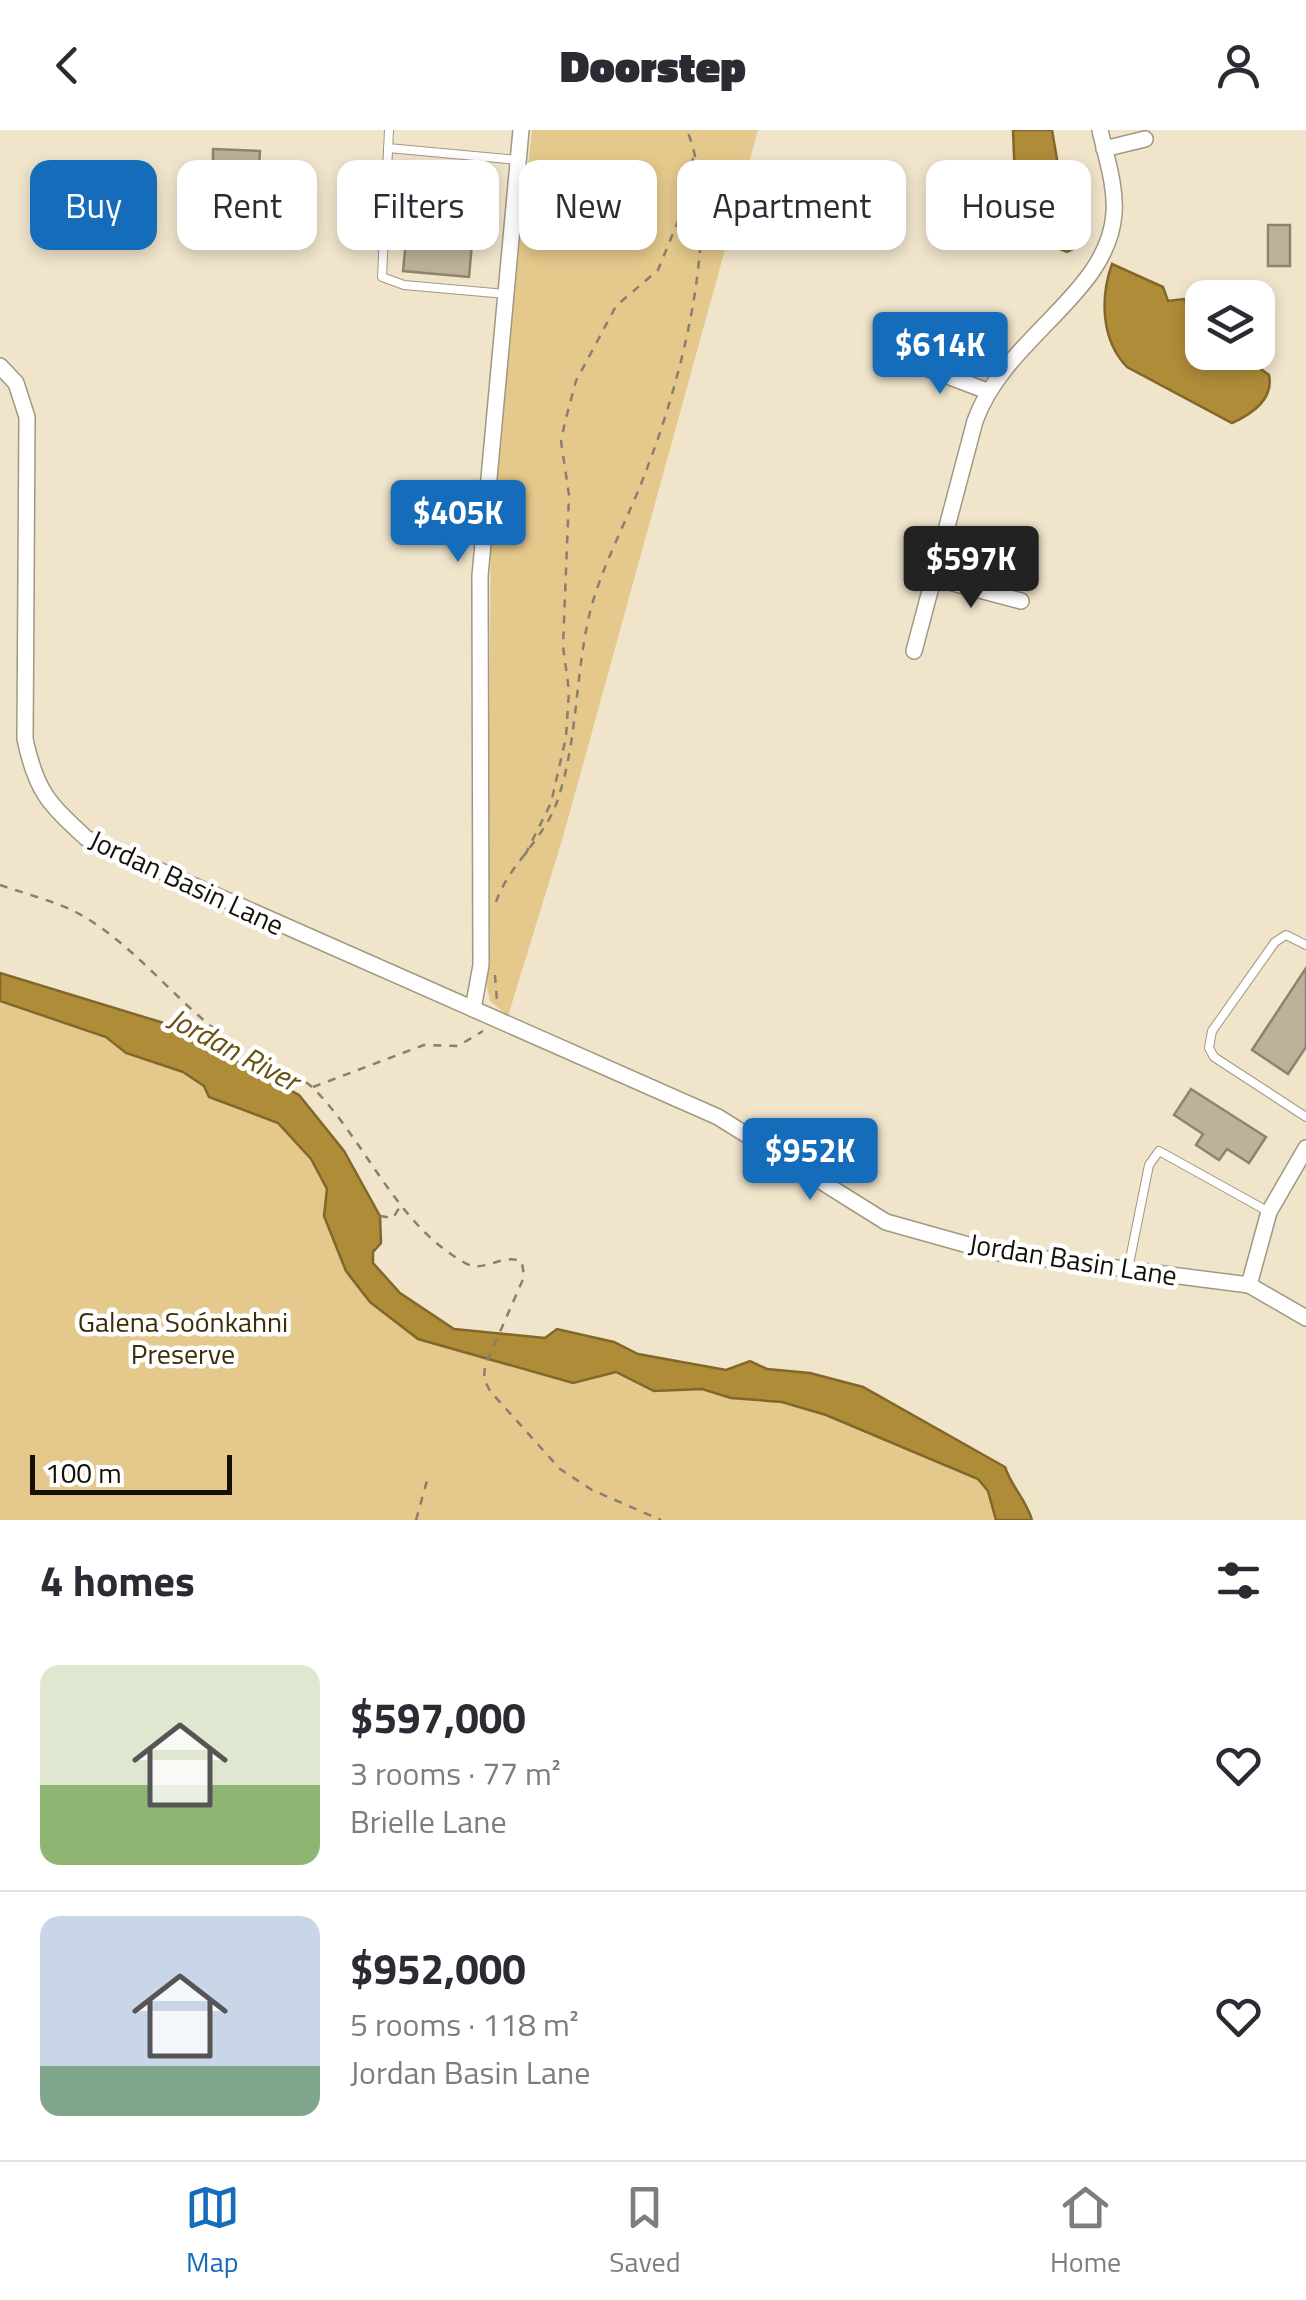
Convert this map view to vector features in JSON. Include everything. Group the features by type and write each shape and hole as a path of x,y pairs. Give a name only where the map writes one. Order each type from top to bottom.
{"street":[{"path":"473,1009 481,966 480,576 522,130"},
{"path":"914,651 987,390 1018,350 1088,280 1103,255 1114,214 1100,130"},
{"path":"1104,149 1145,139"},
{"path":"908,361 987,390"},
{"name":"Jordan Basin Lane","path":"0,366 16,383 26,417 23,706 33,778 45,801 86,838 718,1117 886,1222 993,1252 1249,1286"},
{"path":"934,578 1021,600"},
{"path":"1306,1148 1269,1212 1249,1286 1306,1318"}],"lane":[{"path":"390,130 382,277 404,285 506,294"},
{"path":"388,148 519,160"},
{"path":"1306,944 1286,935 1275,942 1212,1032 1209,1048 1214,1057 1306,1117"},
{"path":"1128,1270 1149,1164 1158,1151 1269,1212"}],"path":[{"path":"504,880 549,821 558,796 572,739 574,698 591,608 648,466 675,382 700,214 694,147 687,130"},
{"path":"524,856 551,803 566,737 569,691 562,646 570,495 561,441 565,422 576,382 616,306 658,270 692,188 694,147"},
{"path":"0,885 72,910 112,936 213,1028 313,1087 402,1204 427,1232 466,1264 478,1266 508,1258 522,1262 524,1277 486,1366 484,1379 490,1391 560,1468 592,1490 661,1520"},
{"path":"313,1087 424,1045 458,1046 486,1029"},
{"path":"380,1216 394,1218 402,1204"},
{"path":"416,1520 428,1478"}],"green space":[{"path":"532,130 758,130 750,160 677,160 677,250 725,250 563,837 508,1016 490,1001 487,988 491,511 519,250 657,250 657,160 529,160"},
{"name":"Galena Soónkahni Preserve","path":"0,992 274,1107 336,1188 394,1310 519,1356 831,1406 1001,1489 1002,1520 0,1520"}],"shaded area":[{"path":"1013,130 1052,130 1057,160 1014,160"},
{"path":"1112,264 1163,287 1168,301 1184,299 1185,370 1262,370 1269,375 1270,384 1265,398 1232,423 1127,367 1108,332 1106,291"},
{"path":"0,973 167,1024 299,1095 344,1151 380,1216 381,1243 373,1252 373,1263 400,1293 454,1329 545,1338 557,1329 614,1342 638,1354 726,1370 750,1361 767,1369 810,1373 863,1387 1005,1467 1032,1520 996,1520 988,1491 978,1479 826,1415 782,1402 731,1398 702,1389 654,1391 616,1372 573,1383 418,1339 370,1302 346,1271 324,1216 327,1189 311,1159 278,1123 209,1097 204,1086 183,1072 126,1053 106,1037 0,1001"}],"building":[{"path":"213,149 260,151 259,160 213,160"},
{"path":"1268,225 1290,225 1290,266 1268,266"},
{"path":"405,250 471,250 469,277 403,271"},
{"path":"1306,968 1306,1047 1288,1074 1252,1050"},
{"path":"1191,1089 1266,1137 1249,1163 1227,1149 1219,1160 1196,1145 1203,1134 1174,1115"}],"water label":[{"name":"Jordan River","path":"234,1049"}]}
